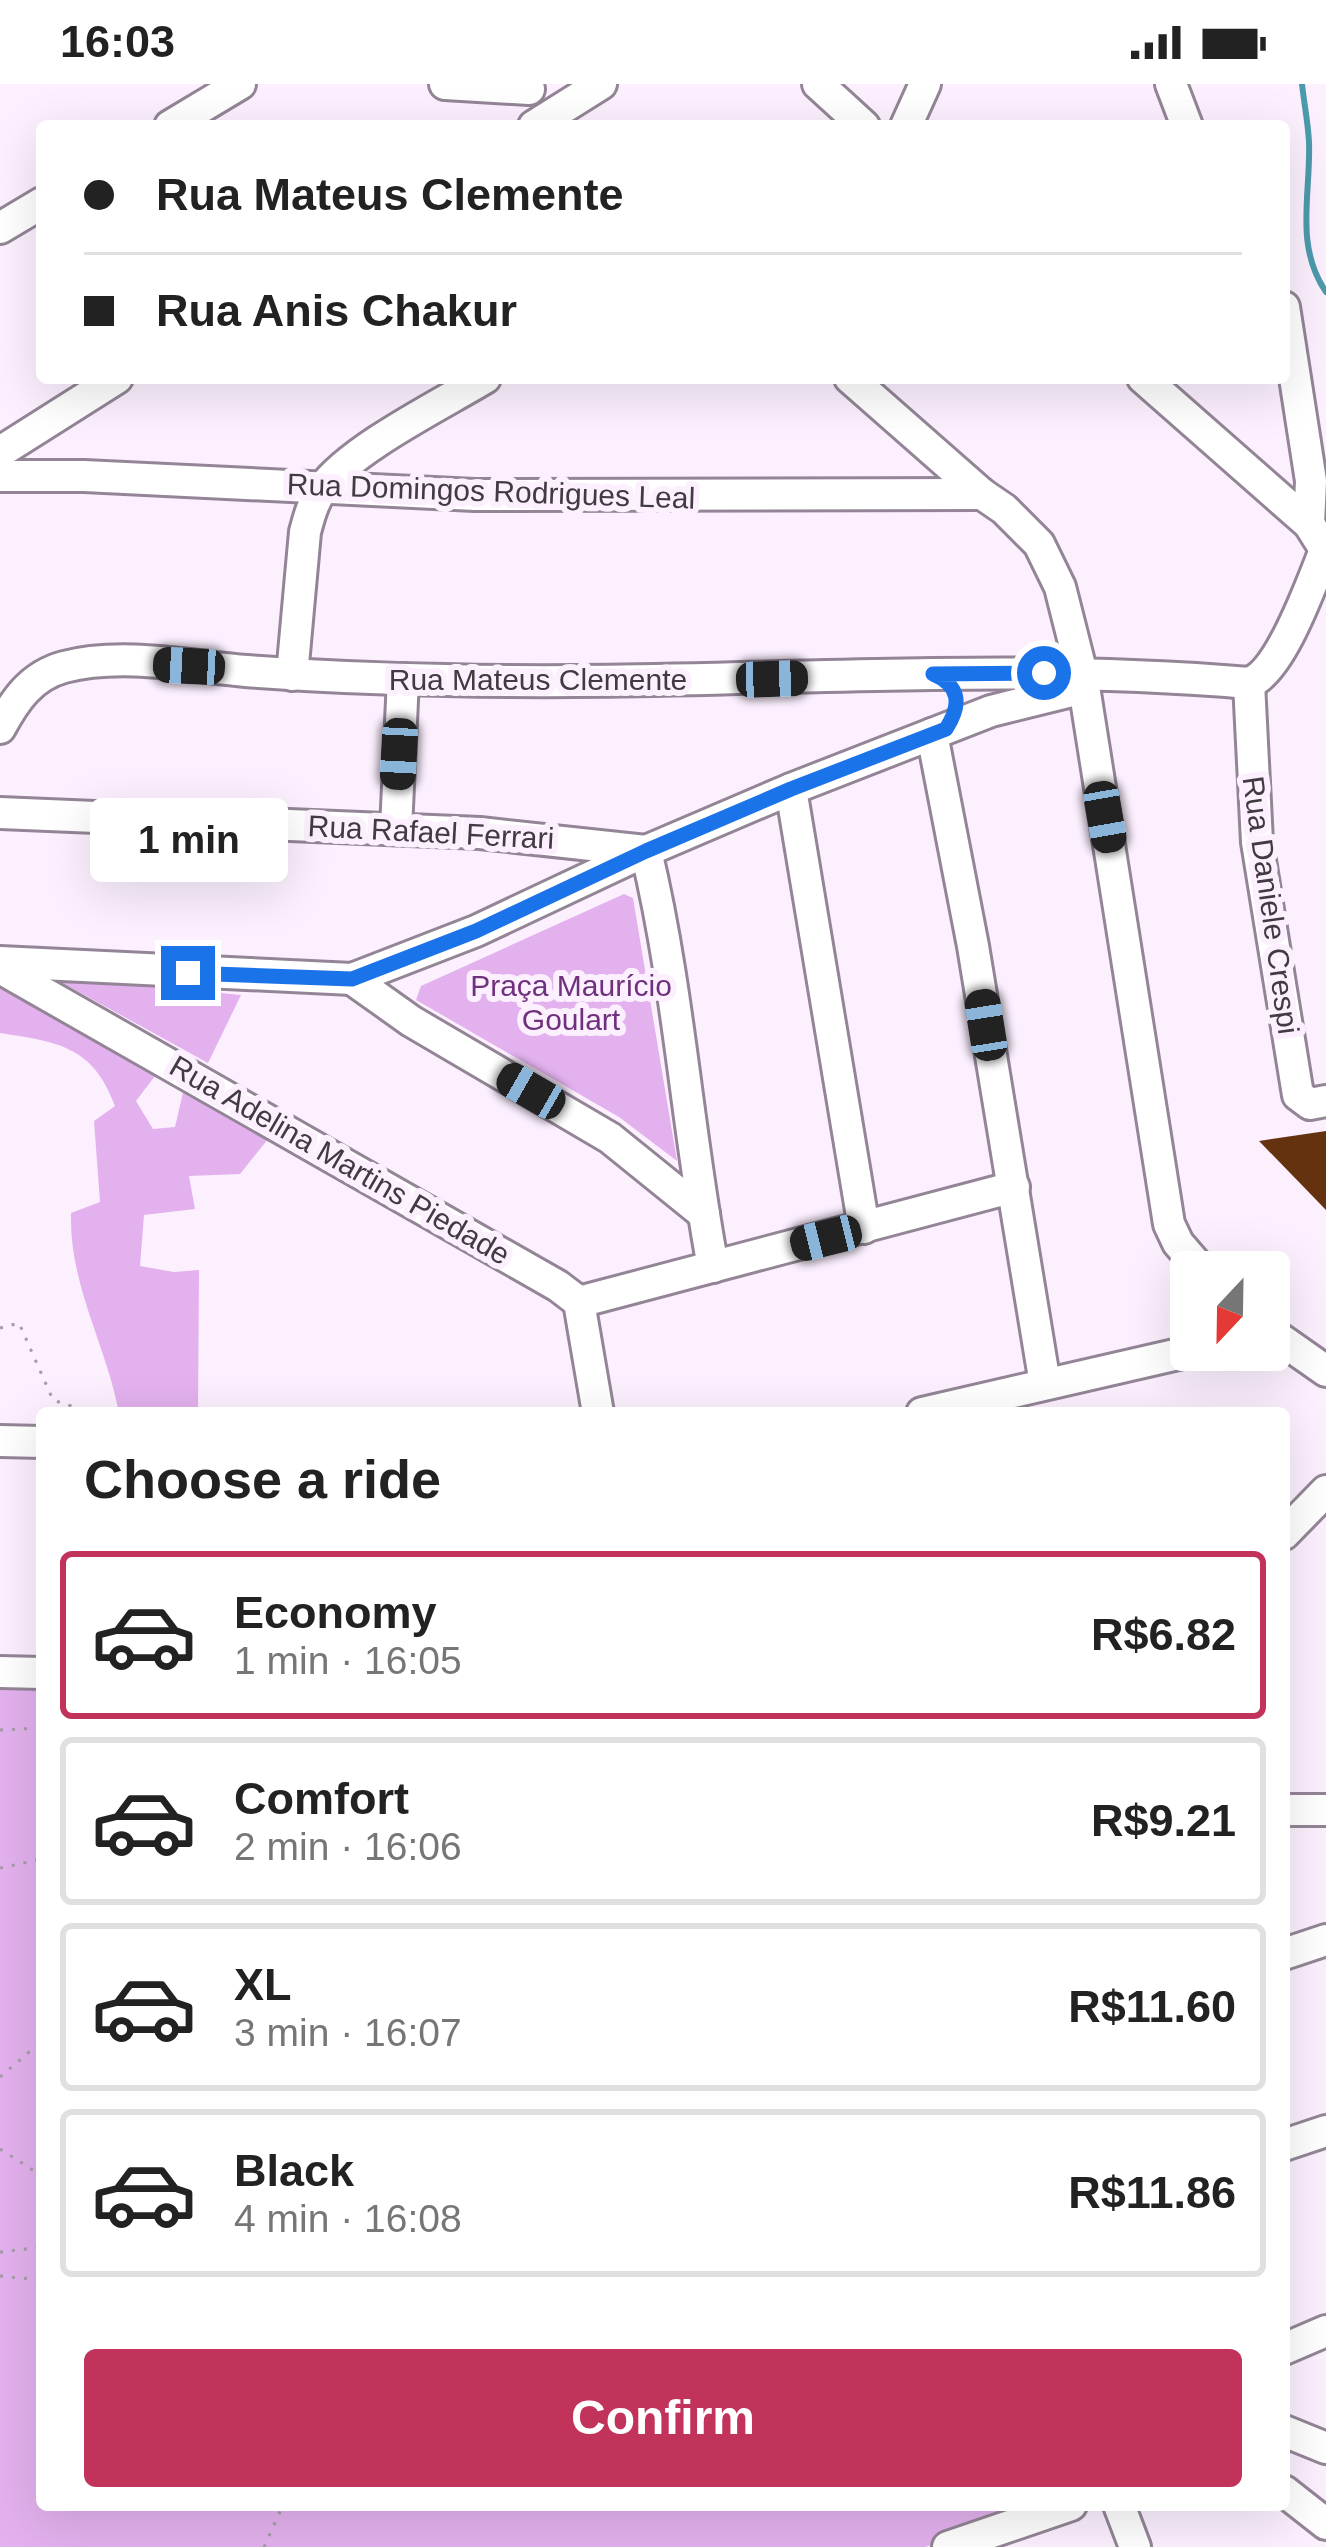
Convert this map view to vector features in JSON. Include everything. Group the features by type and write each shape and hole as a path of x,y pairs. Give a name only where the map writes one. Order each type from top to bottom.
{"street":[{"path":"180,120 240,84"},
{"path":"445,84 527,87 545,120"},
{"path":"551,120 602,84"},
{"path":"818,84 857,120"},
{"path":"909,120 925,84"},
{"path":"1171,84 1185,120"},
{"path":"0,228 36,207"},
{"path":"1249,683 1263,676 1285,640 1320,542 1290,346"},
{"path":"0,452 108,384"},
{"path":"292,675 304,532 323,487 388,437 474,384"},
{"path":"857,384 1023,527 1051,564 1083,681 1169,1224 1185,1251"},
{"path":"1149,384 1320,542"},
{"name":"Rua Domingos Rodrigues Leal","path":"0,476 519,496 982,494"},
{"name":"Rua Mateus Clemente","path":"0,728 32,682 64,667 121,662 292,675 537,682 933,674 1249,683"},
{"path":"933,674 950,683 956,694 957,708 939,732 1045,1384"},
{"path":"396,829 403,679"},
{"path":"0,965 352,979 476,931 791,789 991,711 1083,681"},
{"name":"Rua Daniele Crespi","path":"1249,683 1257,842 1298,1095 1310,1103 1326,1101"},
{"path":"791,789 864,1228"},
{"name":"Rua Rafael Ferrari","path":"0,813 396,829 646,851"},
{"path":"646,851 676,1006 713,1268"},
{"name":"Rua Adelina Martins Piedade","path":"0,965 365,1173 579,1302"},
{"path":"352,979 411,1021 622,1146 704,1214"},
{"path":"597,1407 579,1302 1014,1187"},
{"path":"1290,1346 1326,1371"},
{"path":"947,1407 1170,1356"},
{"path":"0,1441 36,1442"},
{"path":"1290,1528 1326,1491"},
{"path":"0,1672 36,1673"},
{"path":"1290,1810 1326,1810"},
{"path":"1290,1952 1326,1940"},
{"path":"1290,2143 1326,2131"},
{"path":"1290,2346 1326,2331"},
{"path":"1290,2433 1326,2448"},
{"path":"1290,2496 1326,2524"},
{"path":"948,2547 1026,2536 1062,2511"},
{"path":"1121,2511 1135,2547"}],"path":[{"path":"0,1328 19,1323 53,1400 71,1407"},
{"path":"0,1730 36,1728"},
{"path":"0,1868 36,1860"},
{"path":"0,2077 36,2046"},
{"path":"0,2149 36,2172"},
{"path":"0,2252 36,2248"},
{"path":"0,2276 36,2279"},
{"path":"264,2547 280,2511"}],"green space":[{"name":"Praça Maurício Goulart","path":"624,894 633,898 677,1161 619,1117 416,1000 421,986"},
{"path":"50,976 241,995 208,1063"},
{"path":"0,989 161,1068 136,1101 153,1129 175,1127 184,1088 272,1134 240,1174 189,1176 195,1209 144,1215 140,1266 174,1272 199,1270 198,1407 118,1407 82,1290 71,1213 100,1202 94,1121 115,1106 96,1071 71,1050 0,1033"},
{"path":"0,1686 36,1687 36,2511 1030,2511 925,2547 0,2547"}],"building":[{"path":"1326,1131 1326,1210 1259,1141"}],"waterway":[{"path":"1302,84 1309,142 1307,238 1326,292"}],"route":[{"path":"188,973 352,979 476,931 791,789 946,729 957,708 955,688 933,674 1044,673"}]}
